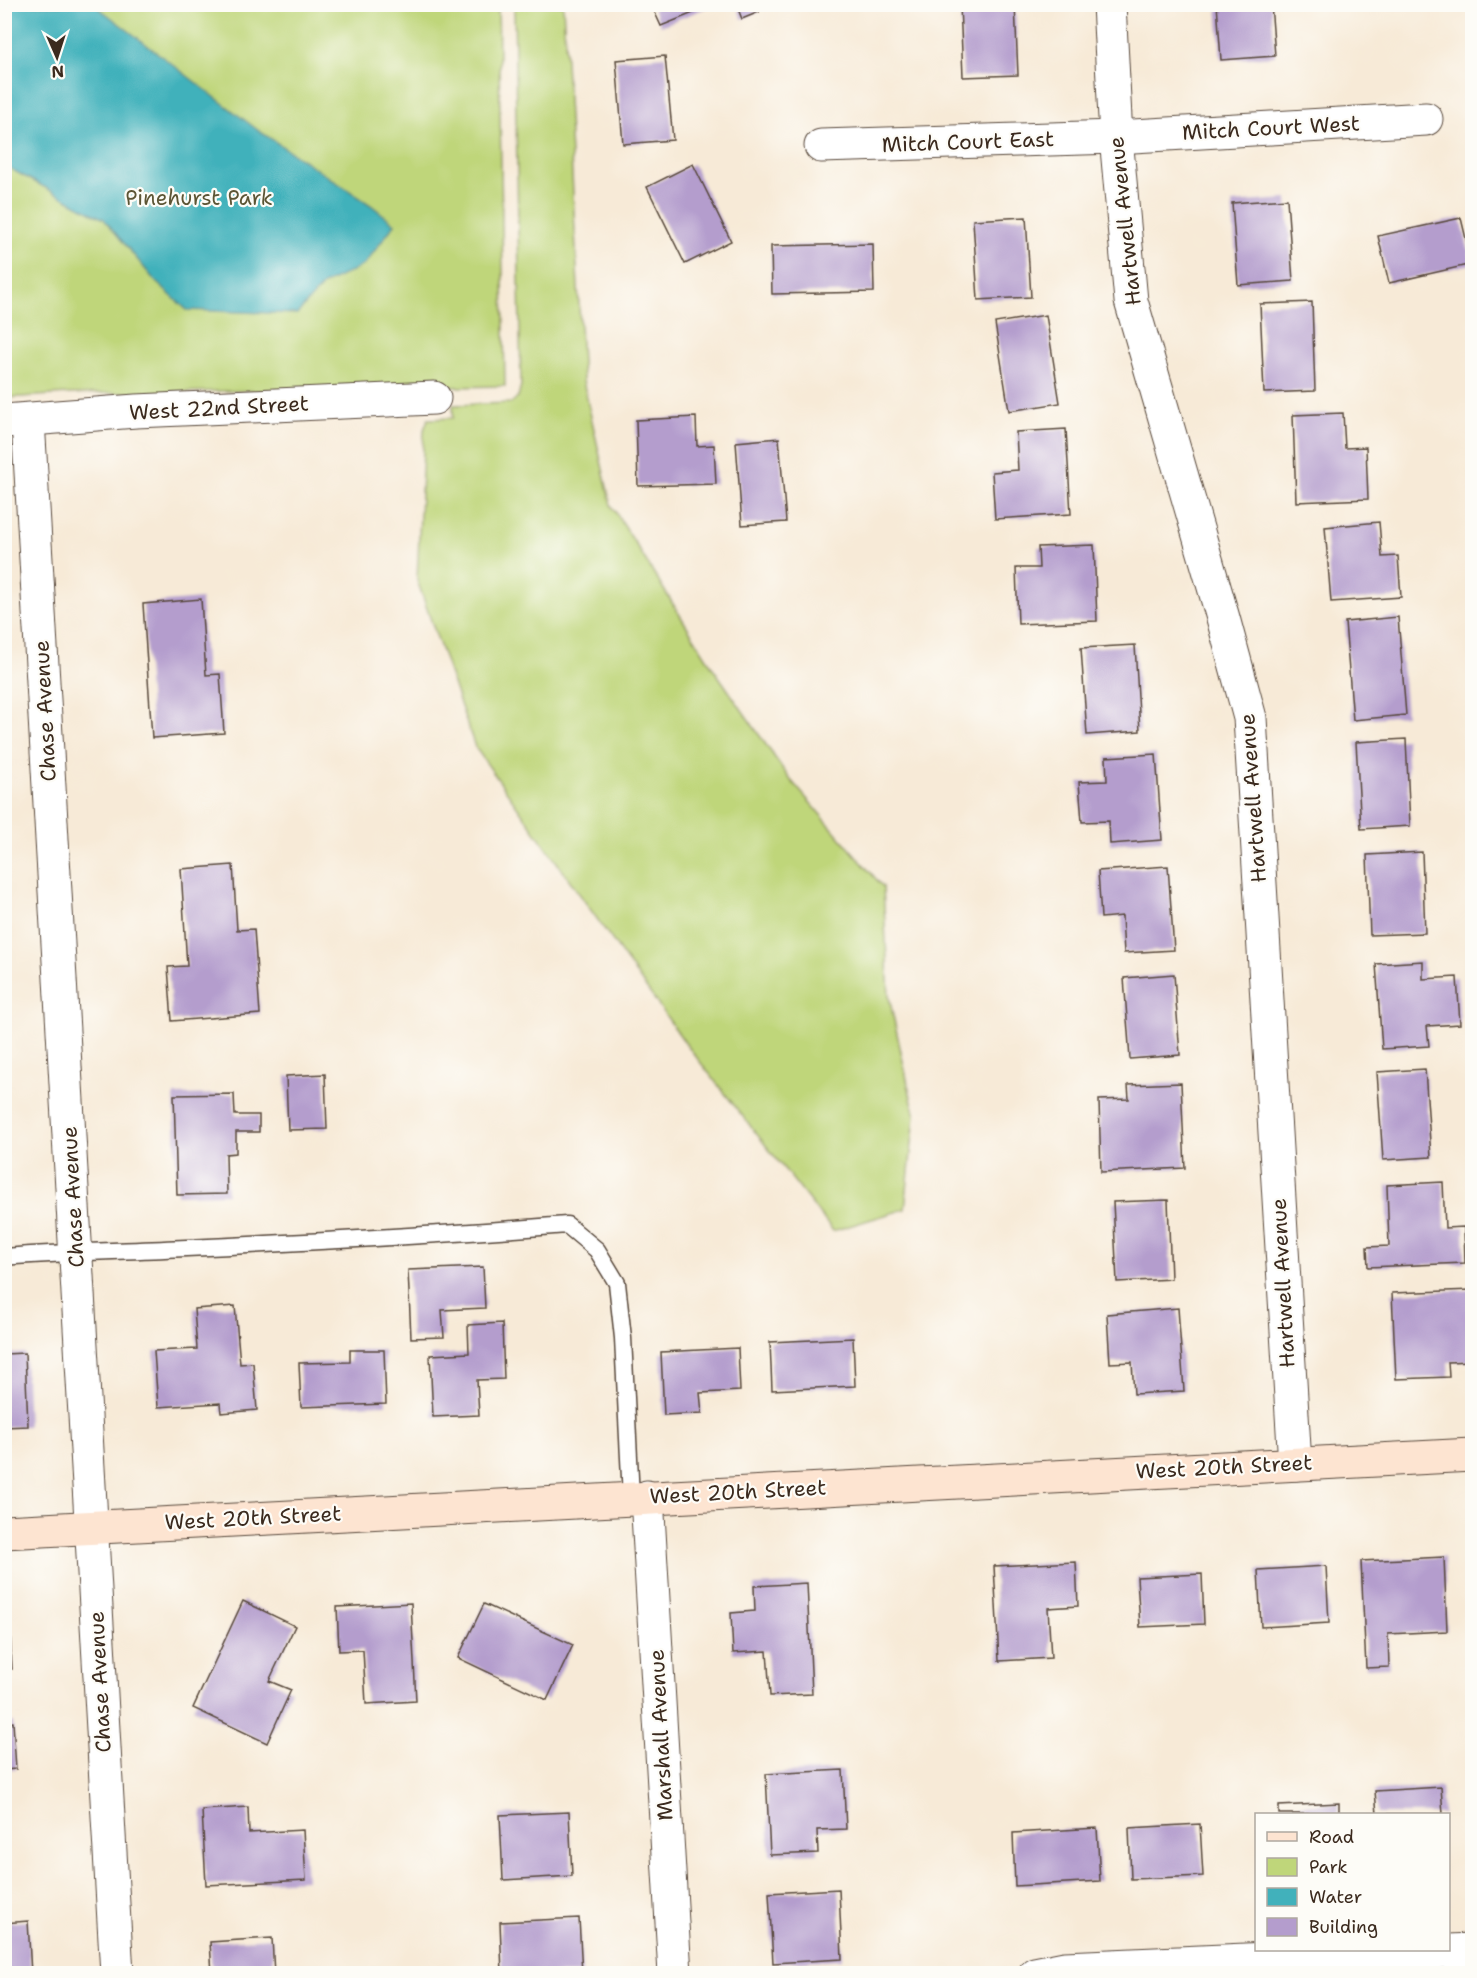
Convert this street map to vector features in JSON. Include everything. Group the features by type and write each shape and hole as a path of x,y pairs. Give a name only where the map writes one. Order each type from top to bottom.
{"street":[{"name":"Hartwell Avenue","path":"1109,4 1116,137 1131,301 1250,718 1294,1464"},
{"name":"Mitch Court West","path":"1116,137 1426,119"},
{"name":"Mitch Court East","path":"821,146 1116,137"},
{"name":"West 22nd Street","path":"16,420 136,411 434,398"},
{"name":"Chase Avenue","path":"16,420 76,1251 117,1974"},
{"name":"West 20th Street","path":"4,1532 1473,1455"},
{"name":"Marshall Avenue","path":"639,1498 675,1974"},
{"path":"1035,1974 1065,1968 1473,1950"}],"lane":[{"path":"4,1257 76,1251 371,1239 567,1225 597,1250 617,1283 639,1498"}],"green space":[{"name":"Pinehurst Park","path":"5,5 498,5 505,386 69,394 5,398"},
{"path":"514,5 563,5 583,381 611,505 713,668 789,778 883,887 889,997 915,1116 905,1209 833,1231 686,1044 475,747 417,580 424,430 428,419 453,418 453,405 511,403 518,397 521,385"}],"water":[{"path":"4,5 95,5 259,131 371,205 395,224 364,265 323,285 297,314 187,310 156,282 104,219 5,166"}],"building":[{"path":"651,4 713,4 713,5 661,26"},
{"path":"736,4 756,4 759,12 742,19"},
{"path":"960,4 1015,4 1018,75 963,77"},
{"path":"1217,4 1271,4 1275,56 1221,60"},
{"path":"665,56 673,140 623,144 616,60"},
{"path":"693,164 731,241 685,264 647,187"},
{"path":"1287,199 1293,281 1238,285 1232,203"},
{"path":"1026,217 1031,297 978,300 973,220"},
{"path":"1461,218 1472,264 1389,283 1378,236"},
{"path":"873,244 874,292 772,294 771,246"},
{"path":"1312,302 1315,391 1264,393 1260,304"},
{"path":"1046,315 1060,403 1009,411 995,323"},
{"path":"1343,413 1345,448 1366,447 1368,499 1296,502 1293,415"},
{"path":"696,417 697,446 714,445 716,484 638,486 636,420"},
{"path":"1066,429 1071,514 995,519 992,472 1018,470 1016,432"},
{"path":"779,438 786,522 742,525 736,442"},
{"path":"1379,522 1382,557 1398,556 1401,597 1331,602 1325,527"},
{"path":"1094,545 1097,621 1018,624 1016,568 1039,568 1038,547"},
{"path":"201,599 206,675 220,674 224,733 152,738 143,604"},
{"path":"1398,617 1406,715 1353,720 1345,622"},
{"path":"1135,645 1140,731 1087,735 1081,648"},
{"path":"1406,739 1410,826 1361,829 1356,742"},
{"path":"1156,754 1162,840 1110,844 1109,821 1082,822 1079,782 1107,781 1106,757"},
{"path":"1422,852 1425,933 1370,935 1367,855"},
{"path":"233,865 237,930 254,929 260,1014 172,1021 168,967 187,966 181,869"},
{"path":"1168,866 1174,950 1124,953 1122,916 1101,918 1098,871"},
{"path":"1423,961 1423,979 1457,977 1460,1024 1427,1026 1429,1046 1382,1049 1376,964"},
{"path":"1174,974 1180,1055 1130,1059 1124,978"},
{"path":"1425,1069 1431,1157 1383,1160 1377,1072"},
{"path":"325,1074 327,1129 288,1130 286,1076"},
{"path":"1181,1083 1185,1168 1101,1172 1099,1100 1129,1099 1128,1085"},
{"path":"234,1094 235,1115 259,1115 259,1132 236,1132 236,1153 226,1154 227,1194 177,1195 174,1095"},
{"path":"1443,1182 1445,1228 1464,1227 1465,1263 1368,1267 1367,1247 1389,1246 1387,1185"},
{"path":"1168,1200 1171,1279 1117,1282 1113,1202"},
{"path":"483,1267 485,1308 442,1310 444,1337 411,1338 408,1270"},
{"path":"1472,1290 1472,1361 1448,1362 1449,1377 1396,1379 1392,1293"},
{"path":"235,1306 240,1364 253,1363 257,1410 221,1413 220,1403 158,1407 154,1351 197,1349 194,1309"},
{"path":"1178,1308 1184,1391 1134,1394 1132,1362 1110,1363 1107,1314"},
{"path":"502,1323 504,1379 477,1380 479,1415 433,1417 430,1355 469,1353 468,1325"},
{"path":"853,1338 855,1386 772,1390 770,1342"},
{"path":"738,1348 740,1391 700,1393 702,1413 664,1415 661,1352"},
{"path":"350,1350 384,1350 386,1404 301,1407 299,1363 350,1362"},
{"path":"25,1353 28,1426 4,1427 4,1354"},
{"path":"1444,1557 1447,1631 1388,1634 1389,1667 1366,1668 1361,1561"},
{"path":"1076,1562 1078,1606 1048,1608 1051,1658 999,1661 994,1566"},
{"path":"1326,1566 1329,1623 1261,1627 1258,1570"},
{"path":"1202,1574 1204,1624 1140,1627 1137,1577"},
{"path":"807,1583 812,1694 770,1696 767,1651 733,1653 731,1613 755,1611 754,1586"},
{"path":"243,1601 295,1626 269,1681 291,1690 267,1743 193,1708"},
{"path":"411,1603 416,1701 366,1704 363,1650 339,1651 337,1607"},
{"path":"484,1604 573,1645 547,1700 458,1658"},
{"path":"4,1611 9,1611 12,1669 4,1670"},
{"path":"13,1722 16,1769 4,1770 4,1723"},
{"path":"843,1770 846,1829 817,1830 818,1853 770,1855 766,1774"},
{"path":"1441,1787 1443,1813 1377,1813 1375,1791"},
{"path":"1339,1803 1339,1813 1279,1813 1279,1806"},
{"path":"248,1807 249,1833 303,1830 306,1880 206,1885 202,1810"},
{"path":"569,1812 572,1876 503,1880 500,1815"},
{"path":"1200,1824 1203,1876 1131,1879 1129,1828"},
{"path":"1097,1828 1100,1881 1015,1886 1013,1833"},
{"path":"839,1889 842,1959 773,1963 769,1893"},
{"path":"579,1918 582,1974 502,1974 500,1922"},
{"path":"28,1921 31,1974 4,1974 4,1923"},
{"path":"272,1938 274,1974 212,1974 210,1942"}]}
